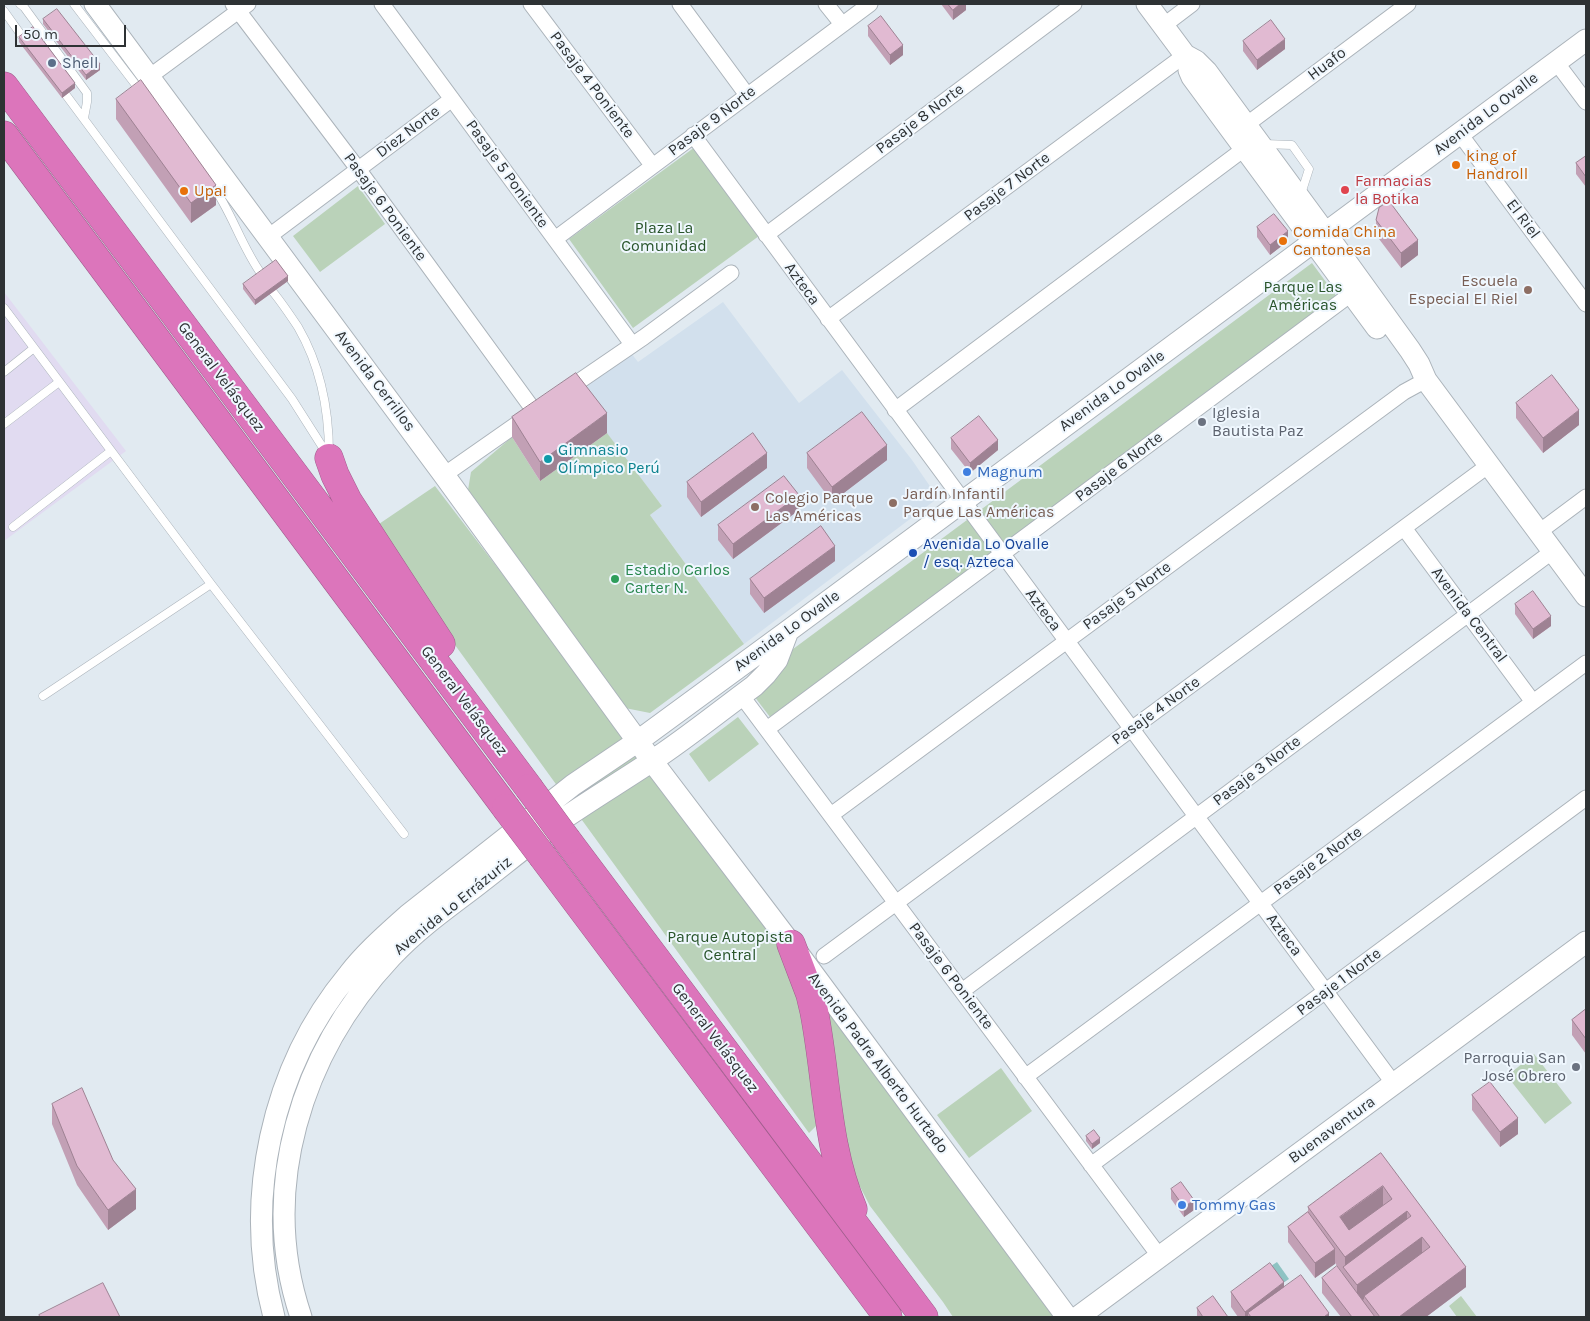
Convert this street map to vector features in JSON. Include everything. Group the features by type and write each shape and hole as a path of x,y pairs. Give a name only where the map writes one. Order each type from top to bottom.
{"highway":[{"name":"General Velásquez","path":"4,86 924,1317"},
{"name":"General Velásquez","path":"4,135 888,1317"},
{"path":"330,458 335,475 348,501 434,631 493,740"},
{"path":"791,944 814,1010 838,1166 849,1199 871,1247"}],"main road":[{"name":"Avenida Cerrillos","path":"94,4 444,475 652,761"},
{"path":"1150,5 1185,55 1196,61 1207,72 1246,125 1252,146 1320,238 1415,357 1426,380 1586,596"},
{"name":"Avenida Lo Ovalle","path":"638,741 1586,40"},
{"path":"1185,55 1192,77 1300,198 1351,294 1402,362 1410,370 1426,380"},
{"name":"Avenida Lo Errázuriz","path":"301,1317 292,1283 285,1229 286,1179 289,1152 302,1101 311,1079 324,1050 359,993 391,956 441,913 560,821 652,761 754,686 777,660 788,631"},
{"name":"Avenida Lo Errázuriz","path":"274,1317 266,1282 262,1247 262,1200 266,1163 276,1114 302,1047 315,1024 348,975 386,934 573,785 638,741"},
{"name":"Avenida Padre Alberto Hurtado","path":"652,761 791,944 1067,1317"},
{"name":"Buenaventura","path":"1078,1317 1586,942"}],"street":[{"name":"Pasaje 5 Poniente","path":"382,4 632,344"},
{"name":"Pasaje 4 Poniente","path":"531,4 652,166"},
{"path":"680,4 747,95"},
{"path":"826,4 842,24"},
{"name":"Pasaje 9 Norte","path":"555,239 870,4"},
{"name":"Pasaje 8 Norte","path":"766,235 1074,4"},
{"path":"1163,26 1192,4"},
{"name":"Huafo","path":"1246,125 1408,4"},
{"path":"149,77 240,6"},
{"name":"Pasaje 6 Poniente","path":"240,6 358,169 543,406"},
{"name":"Pasaje 7 Norte","path":"828,320 1185,55"},
{"path":"1556,62 1586,102"},
{"name":"Diez Norte","path":"268,237 452,99"},
{"name":"El Riel","path":"1460,134 1586,304"},
{"name":"Azteca","path":"693,136 1394,1084"},
{"path":"895,410 1252,146"},
{"path":"444,475 731,273"},
{"name":"Pasaje 6 Norte","path":"767,729 1351,294"},
{"name":"Pasaje 5 Norte","path":"831,815 1404,392 1426,380"},
{"name":"Pasaje 4 Norte","path":"824,956 1489,465"},
{"path":"1539,532 1586,497"},
{"name":"Avenida Central","path":"1404,528 1533,702"},
{"name":"Pasaje 3 Norte","path":"962,991 1553,551"},
{"name":"Pasaje 2 Norte","path":"1025,1076 1586,663"},
{"name":"Pasaje 6 Poniente","path":"741,695 1160,1257"},
{"name":"Pasaje 1 Norte","path":"1091,1165 1586,798"}],"lane":[{"path":"20,4 85,89 88,97 84,118"},
{"path":"74,4 146,98"},
{"path":"4,11 24,39"},
{"path":"66,95 286,391 330,458"},
{"path":"207,177 229,210 248,254 262,275"},
{"path":"274,292 298,328 315,365 321,384 326,412 330,458"},
{"path":"4,308 211,584 404,834"},
{"path":"4,372 34,348"},
{"path":"4,424 59,382"},
{"path":"12,527 112,451"},
{"path":"43,696 211,584"}],"shaded area":[{"path":"4,292 126,451 4,541"},
{"path":"723,302 799,403 842,370 912,460 938,498 744,644 650,515 662,506 576,393 631,353 638,362"},
{"path":"1277,1262 1289,1279 1280,1285 1268,1268"}],"green space":[{"name":"Plaza La Comunidad","path":"695,147 759,236 633,328 569,239"},
{"path":"358,186 385,224 320,272 293,236"},
{"name":"Parque Las Américas","path":"1312,263 1337,297 770,717 754,696 785,655"},
{"name":"Estadio Carlos Carter N.","path":"607,433 662,506 650,515 744,644 650,713 625,708 468,490 471,472 512,437 540,481"},
{"name":"Parque Autopista Central","path":"435,486 757,907 796,974 820,1122 809,1133 426,605 376,526"},
{"path":"738,717 759,744 709,782 689,754"},
{"name":"Parque Autopista Central","path":"823,998 1055,1317 953,1317 870,1206 853,1173 848,1153"},
{"path":"1534,1054 1572,1103 1545,1124 1507,1076"},
{"path":"1001,1068 1032,1111 969,1158 937,1115"},
{"path":"1461,1296 1477,1317 1457,1317 1449,1306"}],"building":[{"path":"948,4 960,4 953,10"},
{"path":"57,9 100,64 86,75 43,19"},
{"path":"881,16 903,45 890,55 868,26"},
{"path":"1271,20 1285,39 1257,60 1243,41"},
{"path":"33,27 75,83 62,93 19,37"},
{"path":"141,80 216,185 191,203 116,99"},
{"path":"1586,156 1586,177 1576,163"},
{"path":"1389,201 1418,240 1401,253 1376,220 1379,208"},
{"path":"1274,214 1288,231 1270,245 1257,227"},
{"path":"276,260 288,276 255,300 243,284"},
{"path":"576,373 607,413 540,462 512,417"},
{"path":"1552,375 1579,410 1543,438 1516,403"},
{"path":"862,412 887,445 832,487 807,453"},
{"path":"979,416 998,440 970,463 951,438"},
{"path":"753,433 767,453 701,502 687,482"},
{"path":"784,476 799,495 733,544 718,525"},
{"path":"821,526 835,546 764,598 750,579"},
{"path":"1533,591 1551,616 1533,629 1515,604"},
{"path":"1586,1009 1586,1039 1572,1020"},
{"path":"1490,1082 1518,1118 1500,1132 1472,1095"},
{"path":"82,1088 113,1160 136,1189 108,1210 77,1166 52,1104"},
{"path":"1094,1130 1100,1138 1092,1144 1086,1136"},
{"path":"1381,1153 1466,1267 1399,1317 1380,1317 1364,1296 1430,1247 1422,1237 1357,1285 1343,1267 1411,1216 1407,1211 1345,1257 1308,1207","holes":["1383,1186 1392,1199 1349,1230 1340,1217"]},
{"path":"1181,1182 1194,1200 1184,1207 1171,1189"},
{"path":"1308,1212 1335,1249 1315,1263 1288,1227"},
{"path":"1270,1263 1284,1282 1245,1312 1231,1292"},
{"path":"1337,1266 1375,1317 1352,1317 1322,1278"},
{"path":"1301,1275 1329,1313 1324,1317 1251,1317 1248,1313"},
{"path":"103,1283 120,1317 40,1317 39,1315"},
{"path":"1213,1296 1228,1317 1203,1317 1197,1308"}],"place":[{"name":"Shell","path":"52,63"},
{"name":"king of Handroll","path":"1456,165"},
{"name":"Farmacias la Botika","path":"1345,190"},
{"name":"Upa!","path":"184,191"},
{"name":"Comida China Cantonesa","path":"1283,241"},
{"name":"Escuela Especial El Riel","path":"1528,290"},
{"name":"Iglesia Bautista Paz","path":"1202,422"},
{"name":"Gimnasio Olímpico Perú","path":"548,459"},
{"name":"Magnum","path":"967,472"},
{"name":"Jardín Infantil Parque Las Américas","path":"893,503"},
{"name":"Colegio Parque Las Américas","path":"755,507"},
{"name":"Avenida Lo Ovalle / esq. Azteca","path":"913,553"},
{"name":"Estadio Carlos Carter N.","path":"615,579"},
{"name":"Parroquia San José Obrero","path":"1576,1067"},
{"name":"Tommy Gas","path":"1182,1205"}]}
